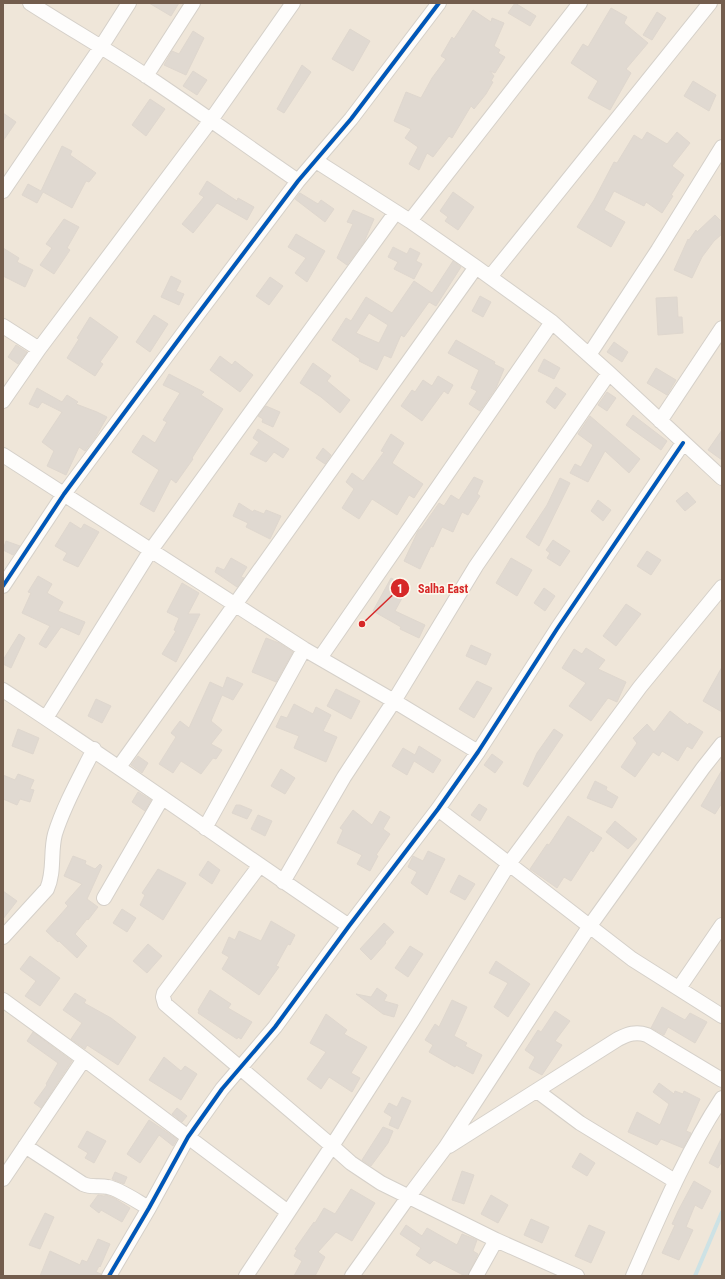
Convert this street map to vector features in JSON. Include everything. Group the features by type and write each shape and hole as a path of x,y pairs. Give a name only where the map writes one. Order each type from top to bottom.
{"street":[{"path":"30,3 146,76 298,182"},
{"path":"3,191 101,47 128,3"},
{"path":"146,76 193,3"},
{"path":"3,401 39,349 211,120 293,3"},
{"path":"3,586 64,494 298,182 351,119 439,3"},
{"path":"410,221 580,3"},
{"path":"490,277 710,3"},
{"path":"589,355 658,250 722,147"},
{"path":"316,160 476,266 552,322 722,478"},
{"path":"46,718 151,550 396,212"},
{"path":"119,767 476,266"},
{"path":"320,658 552,322"},
{"path":"3,326 39,349"},
{"path":"660,421 722,328"},
{"path":"283,882 344,777 394,701 426,646 495,537 609,373"},
{"path":"109,1276 188,1137 222,1089 275,1026 438,810 478,752 557,629 683,443"},
{"path":"3,455 304,649 478,752"},
{"path":"246,1276 413,1020 508,865 640,687 722,586"},
{"path":"205,828 304,649"},
{"path":"3,690 94,749 205,828 349,926"},
{"path":"352,1276 445,1148 589,927 698,774 722,744"},
{"path":"3,937 47,889 51,880 52,846 55,836 66,807 94,749"},
{"path":"104,898 162,798"},
{"path":"438,810 632,959 722,1016"},
{"path":"260,865 164,993 163,1001 170,1009 367,1175 496,1240 577,1276"},
{"path":"679,988 722,925"},
{"path":"3,1000 288,1212"},
{"path":"445,1148 618,1039 637,1032 647,1035 722,1080"},
{"path":"3,1179 84,1059"},
{"path":"537,1091 580,1123 675,1181"},
{"path":"633,1276 675,1181 701,1131 722,1098"},
{"path":"25,1146 83,1184 88,1186 102,1186 111,1188 149,1208"},
{"path":"476,1276 496,1240"}],"shaded area":[{"path":"3,3 722,3 722,1276 3,1276"}],"building":[{"path":"149,3 179,3 171,16"},
{"path":"515,3 536,16 530,26 508,13"},
{"path":"611,8 627,17 624,23 648,43 626,69 631,73 610,110 588,98 598,81 571,63 583,44 588,47"},
{"path":"473,10 491,22 492,18 504,23 494,46 500,50 498,53 505,57 495,73 490,71 494,76 491,81 493,82 486,94 474,109 471,106 452,138 449,136 433,157 427,153 419,170 409,164 418,147 405,138 411,129 394,121 406,92 421,98 432,78 446,59 441,56 452,37 454,39"},
{"path":"657,12 666,18 652,40 643,35"},
{"path":"350,29 370,41 353,71 332,59"},
{"path":"193,31 204,38 186,75 164,65 172,51 179,54"},
{"path":"302,65 311,72 284,113 277,109"},
{"path":"193,71 207,80 197,95 183,86"},
{"path":"693,81 716,95 709,111 684,96"},
{"path":"150,99 165,109 146,136 132,125"},
{"path":"3,113 16,122 3,141"},
{"path":"647,132 667,144 677,132 690,143 672,166 684,175 671,195 673,196 662,213 646,202 644,206 614,191 604,210 625,222 611,247 577,227 594,200 614,162 617,163 634,135 642,140"},
{"path":"62,146 72,151 70,155 96,173 89,182 86,181 72,208 43,192 37,203 22,195 28,184 41,191"},
{"path":"207,181 237,201 238,198 254,207 247,220 217,203 193,233 182,224 204,197 199,194"},
{"path":"453,192 474,207 458,230 445,221 448,217 440,211"},
{"path":"300,193 318,204 321,200 334,209 325,222 295,199"},
{"path":"353,210 374,219 364,242 347,265 337,258 353,224 347,222"},
{"path":"715,215 722,222 722,234 714,241 702,257 692,278 674,270 688,239 689,240 696,230 697,232"},
{"path":"64,219 79,227 67,248 70,250 54,274 40,265 52,248 46,244"},
{"path":"296,234 325,251 307,282 295,273 306,258 288,247"},
{"path":"393,247 407,254 410,248 420,253 416,261 422,264 414,279 394,269 398,262 388,257"},
{"path":"3,248 19,258 17,262 33,270 25,287 3,276"},
{"path":"453,261 461,267 436,306 429,302 404,337 401,335 391,358 384,355 377,370 359,361 360,359 332,340 346,318 351,321 366,297 392,313 414,281 432,293","holes":["369,313 388,325 379,343 356,333"]},
{"path":"171,276 181,281 176,291 184,294 179,305 161,297"},
{"path":"270,277 283,286 269,305 256,296"},
{"path":"480,296 491,302 483,317 472,311"},
{"path":"677,297 678,317 682,317 683,333 658,335 656,298"},
{"path":"154,315 168,324 150,352 136,342"},
{"path":"90,317 118,337 100,362 103,364 95,376 67,358"},
{"path":"456,340 495,362 494,364 504,369 496,388 480,411 469,404 477,391 471,388 479,370 448,353"},
{"path":"614,342 628,352 622,362 607,352"},
{"path":"16,345 27,352 18,364 8,357"},
{"path":"220,356 232,365 235,361 253,375 240,392 210,370"},
{"path":"544,359 560,368 554,379 538,371"},
{"path":"313,363 331,376 327,381 350,400 340,413 321,397 300,383"},
{"path":"656,368 676,380 667,395 647,383"},
{"path":"169,374 204,392 201,395 223,409 192,458 193,459 176,483 171,479 154,512 140,504 159,470 132,452 143,435 155,443 167,422 163,420 180,393 163,385"},
{"path":"438,376 453,385 448,394 444,391 422,421 401,406 412,390 415,392 423,380 432,386"},
{"path":"556,387 566,394 555,409 546,402"},
{"path":"37,388 62,402 67,395 78,402 76,404 107,417 95,438 85,451 79,447 66,475 47,466 54,451 42,442 62,412 42,402 38,408 29,404"},
{"path":"607,392 616,398 607,411 598,405"},
{"path":"266,406 280,412 273,427 262,422 263,419 258,416"},
{"path":"633,415 667,441 661,450 626,425"},
{"path":"590,416 640,459 629,473 605,451 588,482 570,473 575,464 581,467 593,445 578,434"},
{"path":"258,429 289,449 283,458 274,452 266,462 250,454 259,442 253,438"},
{"path":"722,430 722,460 708,450"},
{"path":"391,434 404,443 392,463 423,484 414,498 409,495 397,515 372,499 359,519 342,508 354,489 346,482 352,473 363,481 384,452 381,451"},
{"path":"323,448 331,455 325,464 316,458"},
{"path":"474,477 483,481 477,494 480,496 468,515 462,512 453,532 442,527 433,547 431,546 420,569 404,561 418,531 439,503 444,506 451,495 459,500"},
{"path":"560,478 570,483 539,546 526,537 547,505"},
{"path":"687,492 696,502 685,511 676,501"},
{"path":"598,500 611,510 603,521 591,511"},
{"path":"239,503 253,512 254,510 264,514 266,510 281,516 270,539 246,527 248,523 233,516"},
{"path":"70,522 81,529 84,524 99,532 78,567 63,560 67,553 55,546"},
{"path":"553,540 570,551 560,566 547,558 550,553 546,550"},
{"path":"6,541 20,546 13,555 3,550"},
{"path":"647,551 661,560 651,575 637,566"},
{"path":"231,558 247,567 241,577 244,578 237,587 215,572 217,567 224,570"},
{"path":"511,558 532,570 517,596 496,583"},
{"path":"38,576 52,584 47,593 63,602 58,611 85,622 79,635 61,627 46,648 39,644 50,626 22,613 31,593 28,592"},
{"path":"391,578 408,587 395,611 425,625 419,638 400,629 401,627 373,611"},
{"path":"182,583 199,593 188,614 200,614 176,662 162,654 176,631 174,630 179,618 167,612"},
{"path":"544,588 555,596 545,611 534,603"},
{"path":"626,604 641,614 616,646 603,636"},
{"path":"19,634 25,638 11,668 3,664 3,660"},
{"path":"266,638 279,643 293,652 276,682 252,672"},
{"path":"471,645 491,654 486,665 466,656"},
{"path":"586,648 605,660 598,669 626,682 617,702 608,698 591,721 569,706 586,683 562,668 574,649 582,654"},
{"path":"722,667 722,712 703,701"},
{"path":"227,677 243,684 233,700 222,695 211,721 222,730 211,744 222,750 216,759 213,758 201,774 181,761 173,773 159,764 176,737 171,733 180,721 189,728 210,682 223,688"},
{"path":"477,681 492,688 474,718 459,709"},
{"path":"336,689 360,701 351,719 327,706"},
{"path":"96,699 111,706 102,723 88,716"},
{"path":"294,704 313,714 316,707 331,715 323,731 337,737 326,762 294,748 299,736 276,727 281,716 287,718"},
{"path":"670,711 688,725 689,723 703,732 692,749 687,746 678,761 662,751 659,756 653,752 635,777 621,767 637,743 633,738 647,724 654,732"},
{"path":"18,729 39,738 33,754 12,746"},
{"path":"554,729 563,735 528,787 523,784 537,753"},
{"path":"419,746 441,760 433,773 414,761 407,775 392,766 403,748 415,755"},
{"path":"492,754 503,762 495,773 484,765"},
{"path":"138,756 148,763 142,773 131,765"},
{"path":"281,769 295,778 285,794 271,786"},
{"path":"722,770 722,803 715,814 701,806"},
{"path":"18,774 34,780 30,789 34,790 30,802 20,799 17,805 3,799 3,775 15,780"},
{"path":"595,781 607,787 606,790 618,797 612,808 587,798"},
{"path":"138,792 151,800 145,811 132,802"},
{"path":"479,804 487,809 480,821 471,815"},
{"path":"236,805 252,810 247,819 232,813"},
{"path":"353,810 372,825 380,811 390,817 383,829 390,834 376,855 378,856 370,871 357,864 362,855 337,843 343,830 340,828"},
{"path":"258,815 272,821 265,836 251,829"},
{"path":"568,816 602,838 593,852 591,850 571,881 564,877 557,888 530,869 547,844 549,845"},
{"path":"615,821 637,839 628,849 606,832"},
{"path":"428,851 445,859 427,895 411,883 417,872 408,867 413,856 423,861"},
{"path":"73,856 86,861 85,864 95,869 100,864 102,866 87,899 98,907 75,934 87,946 77,958 46,931 68,906 65,903 82,884 64,876"},
{"path":"208,861 220,870 212,884 199,875"},
{"path":"158,869 186,883 163,920 140,905 145,895 142,893"},
{"path":"459,875 475,884 465,900 450,892"},
{"path":"3,891 17,901 3,919"},
{"path":"122,909 136,918 127,932 113,923"},
{"path":"271,921 295,935 290,945 288,944 276,966 279,967 259,995 222,969 229,957 222,953 229,937 235,940 239,931 261,941"},
{"path":"384,923 394,932 371,960 360,949"},
{"path":"148,944 162,956 147,973 133,961"},
{"path":"410,946 423,954 408,977 395,968"},
{"path":"30,956 60,978 40,1006 25,996 36,981 20,969"},
{"path":"496,961 530,984 508,1017 494,1007 508,983 489,973"},
{"path":"377,988 387,995 384,1001 398,1005 394,1017 383,1014 356,994 371,997"},
{"path":"210,990 231,1004 228,1008 252,1022 241,1039 238,1037 237,1039 198,1013 198,1010"},
{"path":"75,993 86,1000 84,1003 111,1018 136,1037 118,1065 87,1045 85,1049 71,1039 82,1023 63,1010"},
{"path":"452,1000 467,1007 454,1036 467,1043 465,1046 482,1055 473,1074 456,1065 455,1067 429,1052 433,1045 425,1040 435,1024 439,1027"},
{"path":"662,1007 685,1020 690,1013 707,1022 695,1043 668,1027 664,1035 651,1028"},
{"path":"555,1011 570,1021 555,1041 562,1045 542,1075 529,1068 535,1057 525,1050 538,1030 541,1032"},
{"path":"326,1014 347,1030 344,1034 367,1047 351,1073 360,1078 352,1092 329,1077 321,1089 307,1079 326,1052 310,1043"},
{"path":"33,1032 72,1061 41,1108 34,1103 47,1085 46,1084 58,1063 27,1041"},
{"path":"164,1057 181,1071 185,1066 197,1074 181,1100 149,1080"},
{"path":"659,1083 674,1094 675,1091 683,1094 684,1091 700,1099 686,1131 691,1133 683,1148 661,1139 657,1145 628,1132 637,1112 660,1125 669,1104 653,1092"},
{"path":"402,1097 411,1101 398,1129 389,1125 392,1117 384,1112 389,1103 397,1107"},
{"path":"177,1108 187,1116 182,1122 172,1114"},
{"path":"149,1120 177,1139 173,1146 159,1135 140,1163 127,1154"},
{"path":"383,1127 393,1131 388,1143 371,1166 362,1160"},
{"path":"87,1131 106,1141 94,1163 85,1158 88,1153 78,1147"},
{"path":"722,1137 722,1161 718,1168 709,1163"},
{"path":"580,1153 595,1163 587,1176 572,1167"},
{"path":"462,1171 474,1175 464,1204 452,1200"},
{"path":"115,1172 127,1177 124,1184 112,1179"},
{"path":"694,1181 711,1191 702,1209 695,1205 686,1227 693,1230 679,1260 662,1253 675,1225 672,1224"},
{"path":"351,1189 375,1203 352,1241 336,1232 318,1252 325,1257 315,1276 294,1276 302,1261 294,1256 297,1250 295,1249 314,1222 315,1223 324,1208 335,1214"},
{"path":"98,1195 106,1195 114,1198 130,1208 122,1222 101,1210 99,1213 90,1206"},
{"path":"491,1195 508,1205 498,1223 481,1214"},
{"path":"45,1213 54,1217 40,1249 29,1245"},
{"path":"531,1219 549,1227 542,1243 524,1235"},
{"path":"406,1225 422,1236 427,1228 457,1245 462,1234 477,1240 473,1251 478,1254 468,1276 465,1276 434,1260 430,1264 416,1255 421,1248 400,1234"},
{"path":"589,1225 605,1232 591,1263 575,1256"},
{"path":"98,1239 110,1244 100,1267 99,1266 96,1272 101,1274 101,1276 40,1276 50,1251 80,1265 82,1260 87,1262"}],"waterway":[{"path":"695,1276 722,1212"}],"cycle path":[{"path":"3,586 64,494 188,327 298,181 351,119 439,3"},
{"path":"109,1276 188,1137 222,1089 275,1027 349,926 438,809 478,752 557,629 683,443"}],"place":[{"name":"Salha East","path":"362,624"}]}
